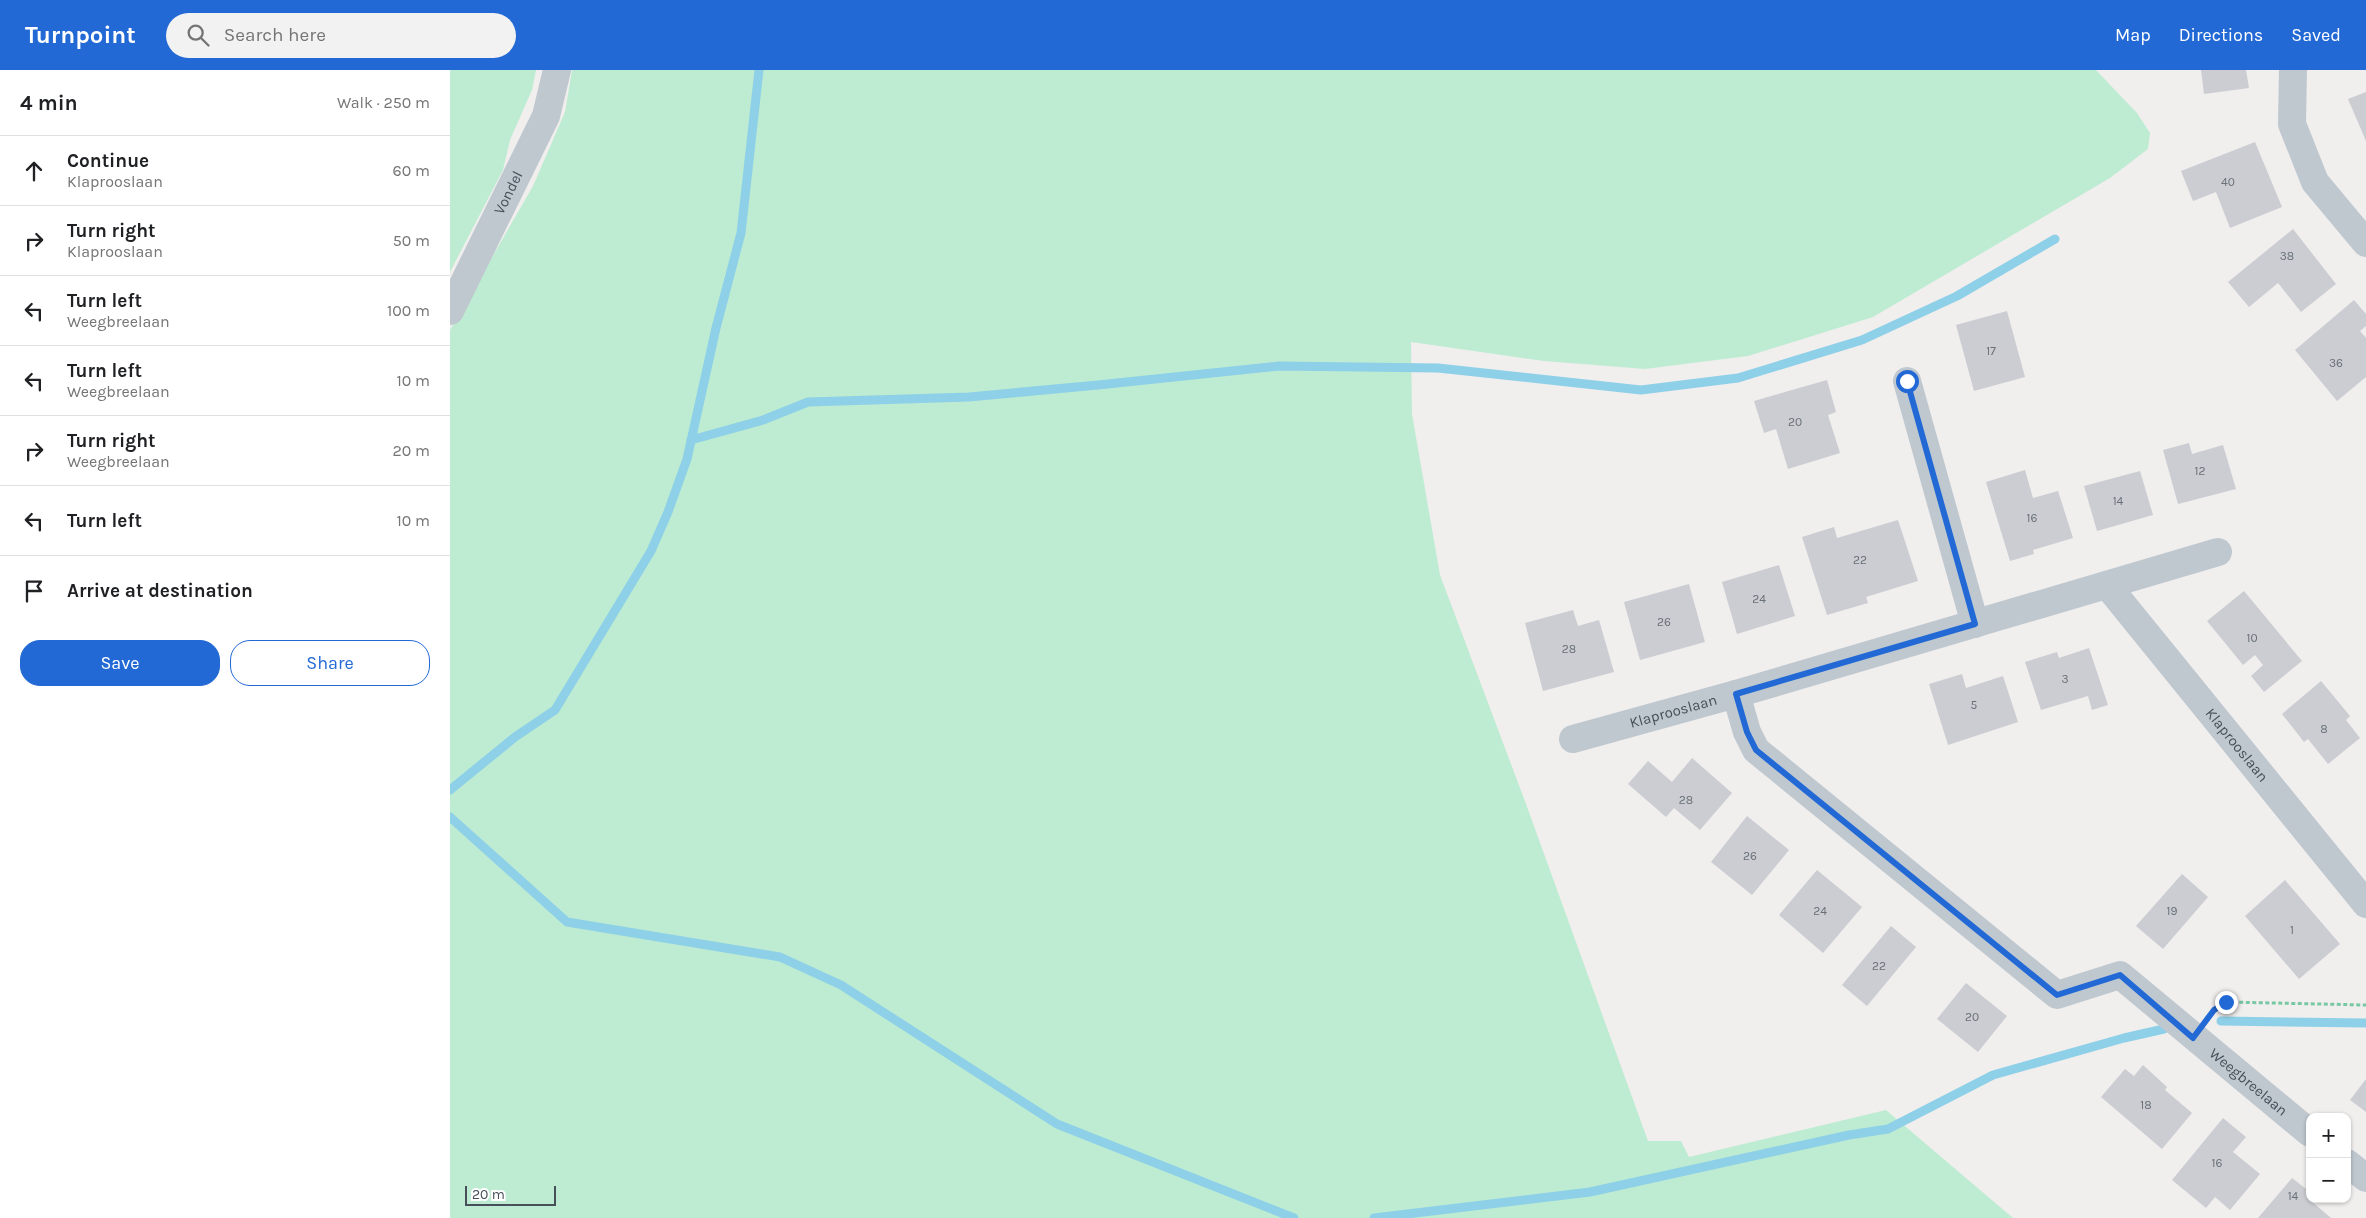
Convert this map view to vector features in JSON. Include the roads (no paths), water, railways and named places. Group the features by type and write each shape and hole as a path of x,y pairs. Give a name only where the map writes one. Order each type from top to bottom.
{"street":[{"name":"Vondel","path":"450,311 546,116 557,70"},
{"path":"2293,70 2292,124 2315,182 2366,243"},
{"path":"1907,381 1975,624"},
{"name":"Klaprooslaan","path":"1573,739 1736,694 2218,552"},
{"name":"Klaprooslaan","path":"2107,585 2366,904"},
{"name":"Weegbreelaan","path":"1736,694 1747,732 1756,750 2057,995 2120,975 2193,1038 2306,1130"},
{"path":"2351,1166 2366,1178"}],"waterway":[{"path":"450,790 515,737 555,710 651,551 668,512 687,459 716,328 741,233 759,70"},
{"path":"691,440 763,420 808,402 969,397 1279,366 1438,368 1641,390 1738,378 1862,340 1957,296 2055,239"},
{"path":"450,817 567,922 780,957 841,985 1057,1124 1294,1218"},
{"path":"2221,1021 2366,1023"},
{"path":"1374,1218 1590,1192 1849,1135 1888,1129 1993,1075 2124,1038 2164,1029"}]}
